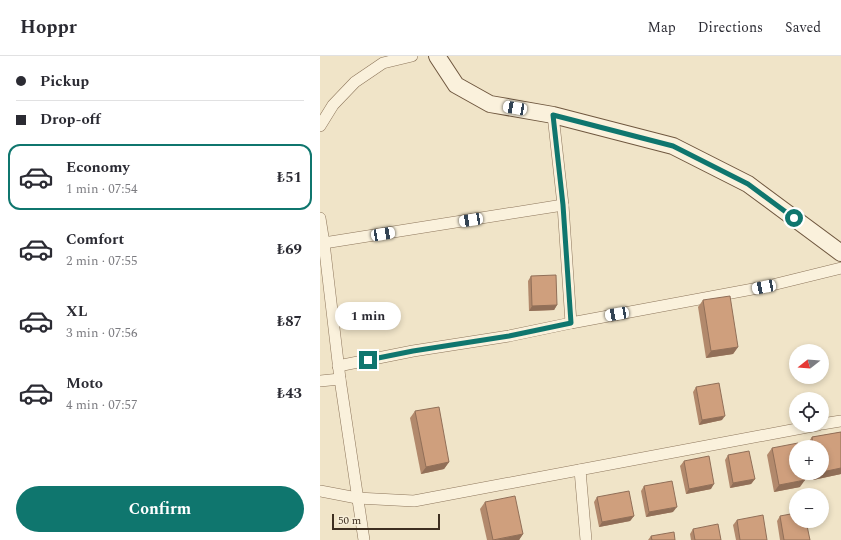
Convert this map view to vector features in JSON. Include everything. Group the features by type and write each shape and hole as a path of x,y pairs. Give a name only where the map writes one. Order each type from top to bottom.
{"street":[{"path":"320,126 333,105 355,82 382,63 412,56"},
{"path":"437,56 456,85 490,104 553,115 673,146 748,184 841,253"},
{"path":"553,115 563,205 571,323"},
{"path":"324,243 563,205"},
{"path":"320,218 338,366 364,540"},
{"path":"338,366 413,351 509,336 764,287 841,268"},
{"path":"320,381 340,379"},
{"path":"829,423 841,421"},
{"path":"320,491 357,498 414,500 789,430"},
{"path":"580,470 586,540"}],"building":[{"path":"556,275 557,305 532,306 531,276"},
{"path":"730,296 738,347 711,351 703,300"},
{"path":"719,383 725,416 702,420 696,387"},
{"path":"439,407 449,462 426,467 415,411"},
{"path":"841,432 841,468 829,471 829,440 812,440 812,437"},
{"path":"789,445 789,480 805,480 779,485 772,448"},
{"path":"749,451 755,479 733,483 728,455"},
{"path":"709,456 714,484 689,489 684,461"},
{"path":"672,481 677,507 649,512 644,486"},
{"path":"629,491 634,516 602,522 597,497"},
{"path":"515,496 523,534 493,540 485,502"},
{"path":"789,514 789,528 807,528 810,540 784,540 780,516"},
{"path":"763,515 767,540 740,540 737,520"},
{"path":"718,524 721,540 695,540 693,529"},
{"path":"674,532 675,540 652,540 651,536"}],"route":[{"path":"368,360 413,351 509,336 571,323 563,205 553,115 673,146 748,184 794,218"}]}
